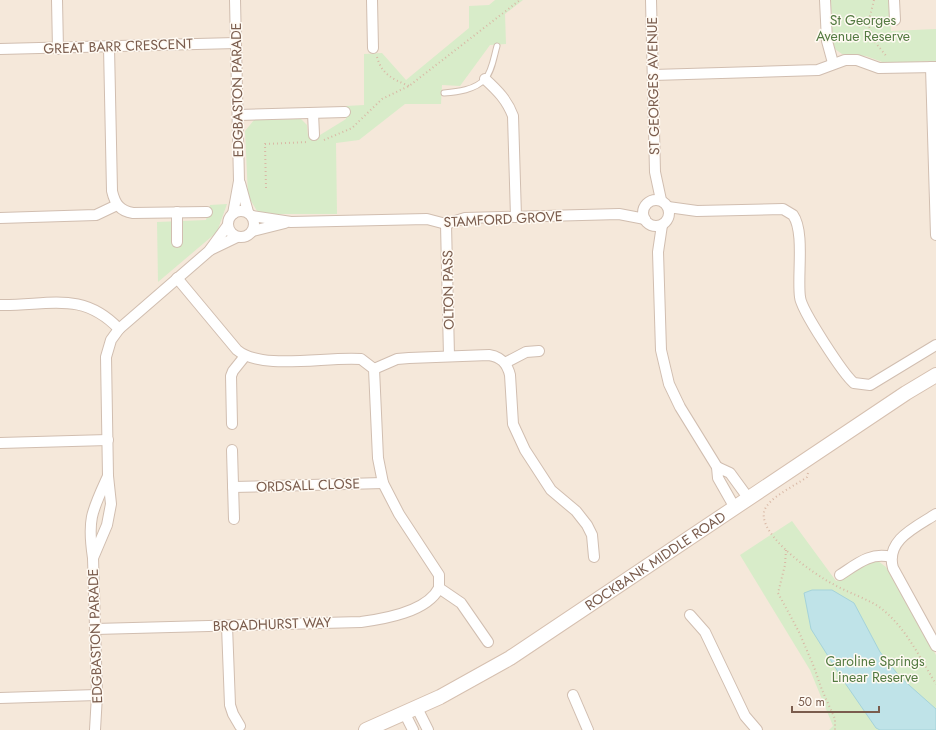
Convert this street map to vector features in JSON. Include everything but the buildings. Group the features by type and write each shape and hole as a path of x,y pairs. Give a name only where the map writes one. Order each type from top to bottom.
{"street":[{"path":"57,0 58,49"},
{"name":"EDGBASTON PARADE","path":"233,214 239,181 235,0"},
{"path":"372,0 373,48"},
{"name":"ST GEORGES AVENUE","path":"651,0 655,172 659,209 658,252 661,350 669,384 680,407 718,467 730,473 748,499"},
{"path":"826,0 827,41 833,64"},
{"path":"894,0 895,20"},
{"name":"GREAT BARR CRESCENT","path":"0,49 58,49 236,43"},
{"path":"108,47 112,191 117,206 125,212 133,213 207,212"},
{"path":"653,75 818,70 845,60 857,60 879,68 933,67 936,235"},
{"path":"485,79 509,104 513,116 516,217"},
{"path":"238,116 345,112"},
{"path":"313,113 317,139"},
{"name":"EDGBASTON PARADE","path":"239,181 250,214"},
{"path":"0,218 96,215 117,206"},
{"name":"ST GEORGES AVENUE","path":"658,252 648,222 659,209"},
{"name":"STAMFORD GROVE","path":"619,214 648,222 659,209"},
{"name":"STAMFORD GROVE","path":"253,230 291,222 427,219 446,224 466,218 619,214 659,209 697,211 783,209 793,215 799,233 800,299 808,318 854,383 870,385 936,345"},
{"path":"240,211 250,214 254,223 253,230 246,236 237,237 231,232 228,225 229,219 233,214 240,211"},
{"path":"176,212 177,242"},
{"name":"STAMFORD GROVE","path":"250,214 291,222"},
{"name":"OLTON PASS","path":"446,224 450,356"},
{"name":"EDGBASTON PARADE","path":"93,558 110,513 111,504 108,476 106,357 111,340 119,329 209,250 228,225"},
{"name":"EDGBASTON PARADE","path":"209,250 237,237"},
{"path":"176,278 237,350 245,356 263,361 361,359 374,369 378,458 384,483 399,514 435,567 439,575 439,588 455,597 461,603 488,642"},
{"path":"0,305 76,303 89,306 108,317 119,329"},
{"path":"504,363 526,352 539,351"},
{"path":"374,369 397,359 450,356 489,355 497,357 504,363 508,367 510,375 513,424 525,450 551,490 576,511 587,525 592,535 594,558"},
{"path":"232,424 231,376 233,371 245,356"},
{"name":"ROCKBANK MIDDLE ROAD","path":"366,730 411,711 471,681 510,658 906,394 936,376"},
{"path":"0,443 108,440"},
{"path":"232,450 234,519"},
{"name":"ST GEORGES AVENUE","path":"718,467 718,478 735,508"},
{"name":"EDGBASTON PARADE","path":"96,730 97,694 93,558 90,538 90,522 93,507 108,476"},
{"name":"ORDSALL CLOSE","path":"233,487 384,483"},
{"path":"936,514 905,534 893,547 891,557 893,568 936,646"},
{"path":"840,575 867,557 877,555 891,557"},
{"name":"BROADHURST WAY","path":"95,629 361,622 380,620 400,614 428,601 439,588"},
{"path":"690,615 705,632 746,716 757,730"},
{"path":"227,626 230,705 240,726"},
{"path":"0,698 97,694"},
{"path":"573,695 588,730"},
{"path":"411,711 413,730"},
{"path":"411,711 428,730"},
{"name":"EDGBASTON PARADE","path":"97,713 101,730"}],"lane":[{"path":"444,93 458,92 485,79 497,46"}],"path":[{"path":"266,188 265,144 317,139 352,128 382,99 410,86 520,0"},
{"path":"874,0 869,19 870,32 884,55 887,57 894,57"},
{"path":"373,48 384,73 391,78 410,86"},
{"path":"786,550 785,565 778,593 799,632 814,667 835,719 835,730"}],"shaded area":[{"path":"0,0 936,0 936,730 0,730"}],"green space":[{"path":"495,0 523,0 505,14 506,44 490,45 460,86 442,85 441,104 405,104 359,140 336,143 337,214 269,214 257,211 248,196 245,131 254,120 301,119 307,125 308,136 320,135 346,119 346,106 364,105 364,54 382,53 406,80 469,28 469,6 489,5"},
{"name":"St Georges Avenue Reserve","path":"831,0 889,0 891,31 936,29 936,61 885,63 866,56 842,54 835,49 832,41"},
{"path":"227,204 217,232 158,282 157,222 206,220 210,205"},
{"name":"Caroline Springs Linear Reserve","path":"792,521 836,581 871,560 878,561 886,567 936,655 936,730 829,730 833,726 810,670 740,555"}],"water":[{"path":"812,590 832,590 854,603 880,652 900,677 936,709 936,730 880,730 876,728 845,683 811,629 804,593"}]}
